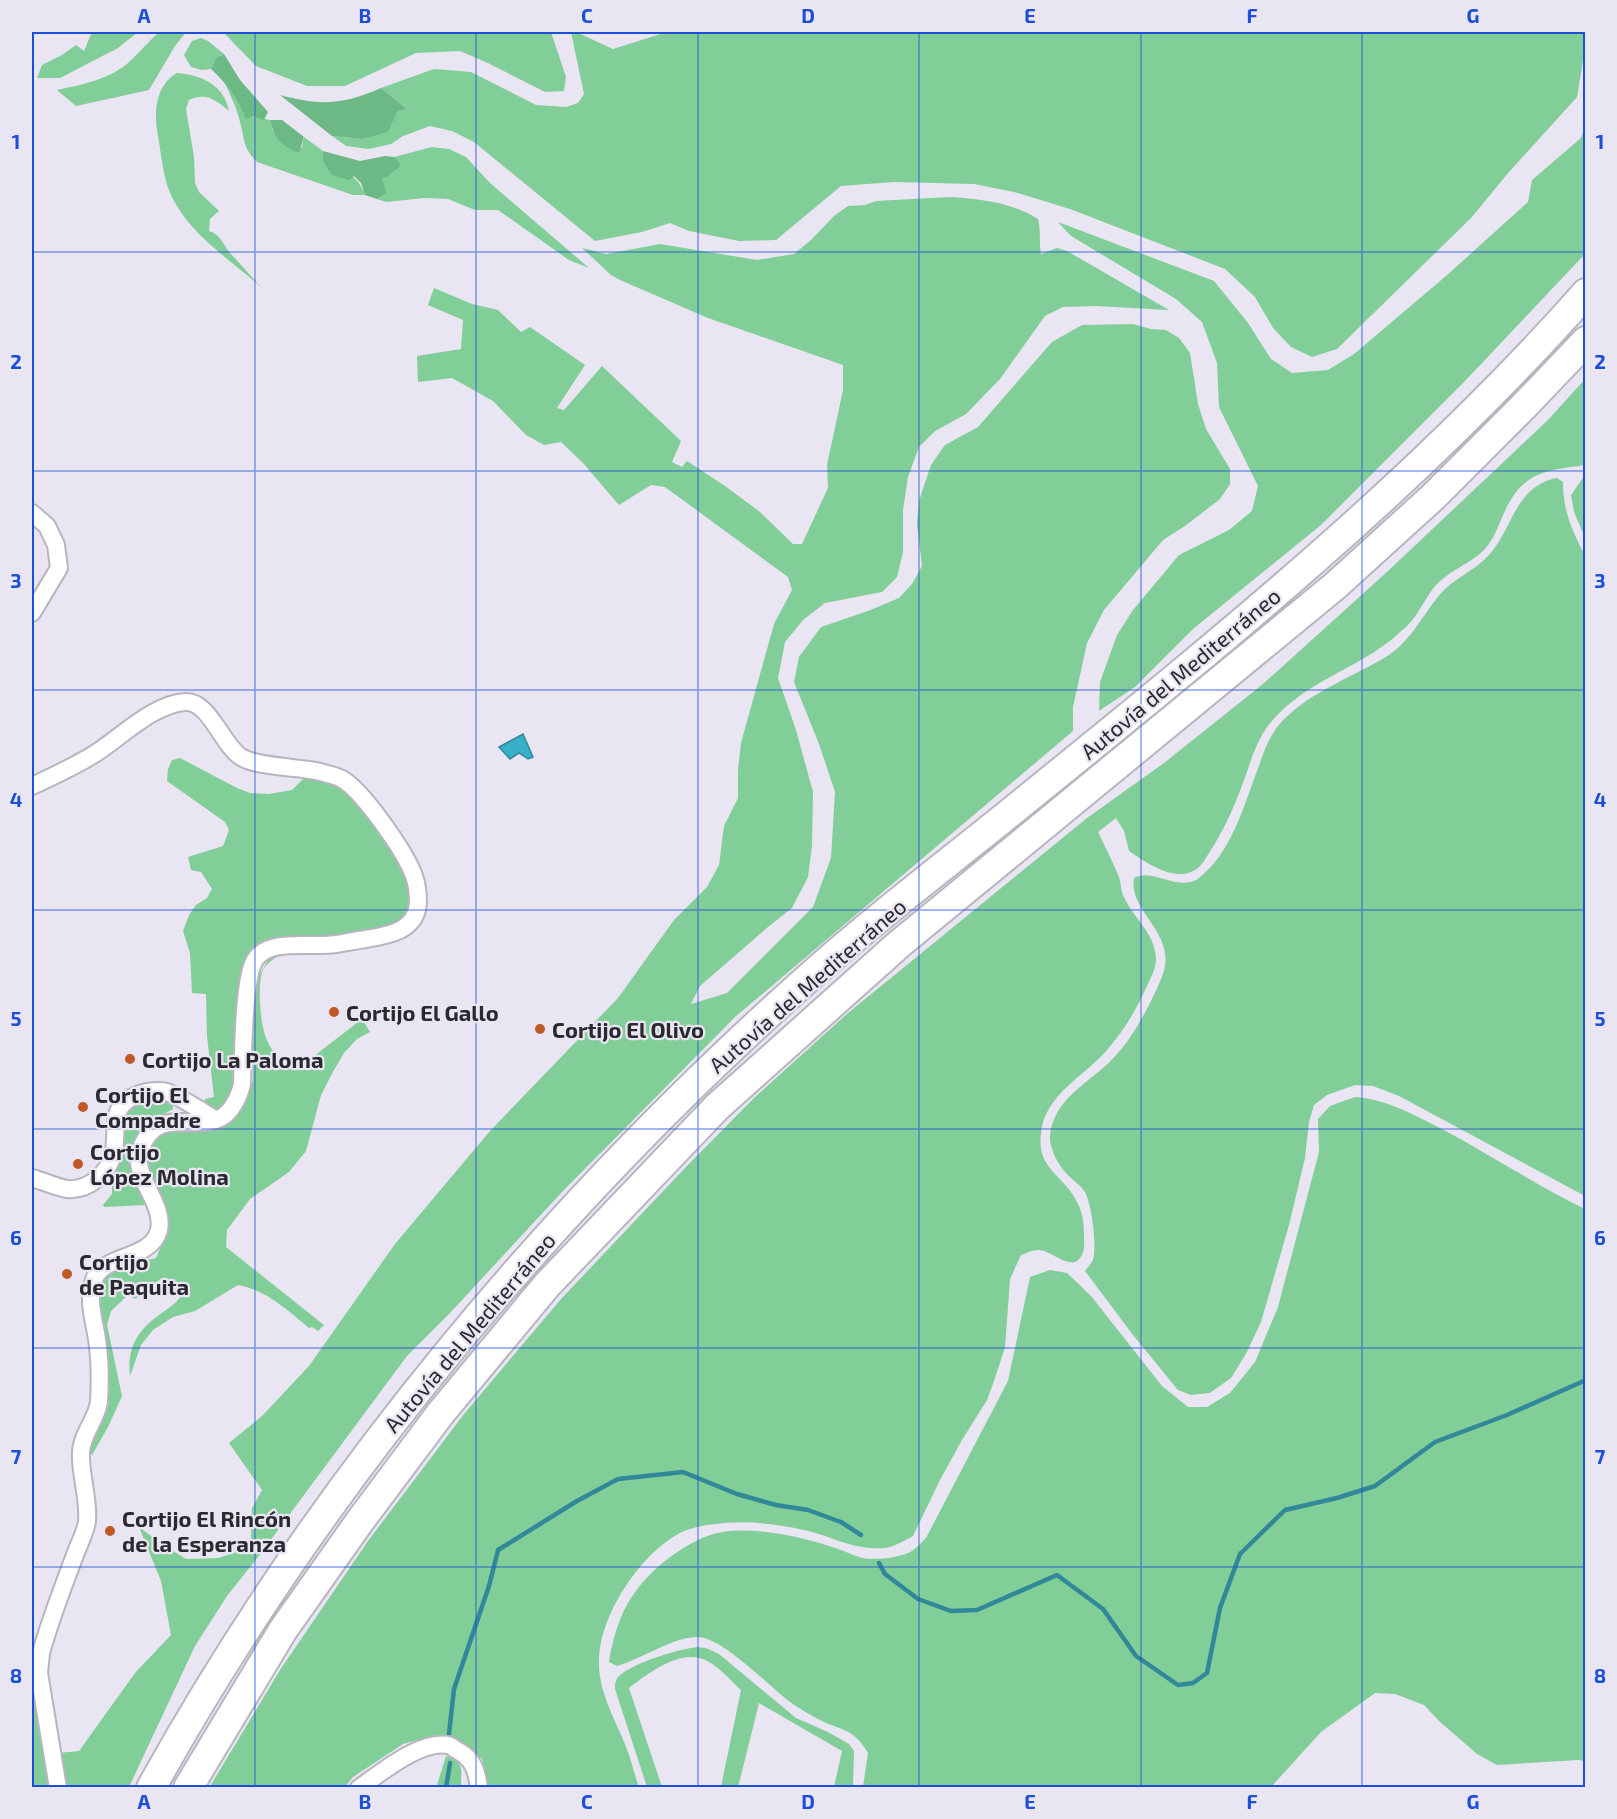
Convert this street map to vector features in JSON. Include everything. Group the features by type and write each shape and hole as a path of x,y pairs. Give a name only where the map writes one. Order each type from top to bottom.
{"highway":[{"name":"Autovía del Mediterráneo","path":"151,1788 188,1721 252,1621 318,1524 384,1434 479,1315 582,1201 695,1084 825,963 1215,646 1421,463 1552,332 1586,293"},
{"name":"Autovía del Mediterráneo","path":"188,1788 283,1630 360,1521 440,1414 547,1285 717,1107 898,945 1335,586 1434,496 1586,341"}],"street":[{"path":"32,513 47,526 56,545 58,568 32,613"},
{"path":"32,786 95,753 159,710 188,701 201,706 230,748 243,758 316,771 342,779 354,788 390,833 404,855 415,878 418,905 413,919 403,929 389,935 325,945 280,947 263,951 255,960 248,979 242,1085 237,1100 229,1111 216,1120 173,1122 149,1133 140,1150 139,1165 158,1211 160,1225 157,1238 148,1247 106,1266 94,1277 89,1297 98,1347 99,1404 80,1451 87,1521 38,1633 39,1673 58,1788"},
{"path":"32,1178 68,1189 85,1187 98,1178 106,1169 114,1152 114,1128 119,1107 129,1098 143,1092 166,1091 216,1120"},
{"path":"359,1788 411,1754 428,1748 449,1745 466,1756 477,1771 479,1788"}],"green space":[{"path":"92,32 138,32 118,48 60,78 37,78 42,65 76,45 84,51"},
{"path":"159,32 186,32 149,90 76,106 57,90 104,77 121,69"},
{"path":"223,32 551,32 566,77 564,91 545,92 460,51 416,53 345,86 307,86 256,66"},
{"path":"571,32 576,32 613,49 667,32 1585,32 1585,49 1577,97 1471,218 1337,349 1312,357 1291,347 1273,328 1255,297 1225,269 1070,209 1014,192 974,184 894,182 841,186 776,240 739,241 689,231 670,223 642,232 595,241 474,142 452,131 430,126 403,136 391,144 369,149 346,146 332,136 362,139 397,112 407,109 381,88 434,69 471,72 536,105 566,107 578,103 584,94"},
{"path":"201,38 224,54 216,58 211,69 202,70 191,67 184,55 192,41"},
{"path":"224,54 240,80 268,112 264,120 253,116 246,119 232,92 211,69 216,58"},
{"path":"177,73 195,76 210,83 217,88 226,102 229,111 210,98 201,97 189,100 186,109 194,157 195,183 199,192 219,211 210,219 209,231 220,238 229,252 262,288 211,245 187,221 170,193 162,162 156,114 161,90"},
{"path":"224,81 239,102 246,118 253,116 270,120 273,131 302,148 304,137 323,151 323,161 353,177 365,195 353,195 257,162 247,148 237,112"},
{"path":"381,88 407,109 397,112 388,132 362,139 332,136 280,95 308,101 331,102 355,98"},
{"path":"270,120 282,120 304,137 299,153 280,141"},
{"path":"1585,126 1585,254 1465,381 1321,525 1193,629 1135,687 1099,711 1100,682 1117,635 1133,610 1179,555 1229,530 1252,511 1258,486 1219,407 1217,363 1202,322 1176,299 1071,236 1058,222 1214,281 1248,323 1271,359 1292,373 1328,370 1354,354 1528,202 1532,180 1581,138"},
{"path":"432,147 449,149 466,157 490,183 589,268 569,260 498,210 475,210 448,199 425,198 386,202 377,199 387,193 381,178 400,165 394,157"},
{"path":"323,151 360,161 385,156 394,157 401,165 382,178 387,193 377,199 365,195 361,183 354,176 349,180 332,175 323,161"},
{"path":"949,197 995,202 1028,213 1038,219 1041,254 1057,248 1067,251 1169,310 1097,306 1063,307 1045,316 1000,379 966,414 935,431 919,447 908,477 903,510 903,552 897,577 882,592 825,603 803,620 785,642 778,678 796,730 813,792 812,846 808,877 792,908 700,986 691,1004 727,993 813,907 831,858 835,792 794,682 799,657 821,627 899,598 912,584 922,566 917,524 919,501 931,465 945,445 978,427 1052,342 1082,325 1133,324 1166,330 1179,338 1190,353 1198,404 1206,429 1230,469 1230,484 1220,499 1163,540 1104,610 1087,643 1073,707 1073,731 735,1017 562,1192 407,1356 227,1596 195,1646 129,1787 65,1787 59,1753 79,1751 135,1673 171,1635 161,1581 139,1527 186,1559 218,1558 237,1552 251,1541 252,1508 262,1490 229,1443 262,1416 309,1366 395,1244 490,1131 618,998 674,920 707,887 719,865 724,826 738,798 741,743 774,624 792,590 788,577 665,487 651,485 619,505 583,463 561,442 544,445 526,435 493,401 452,378 418,382 417,356 461,349 463,320 428,305 434,288 472,304 498,310 521,332 530,327 585,365 557,408 564,410 602,366 681,441 672,462 682,467 687,461 760,512 793,544 802,544 828,488 827,465 843,390 843,365 708,318 620,280 611,275 582,248 606,254 660,244 757,260 794,254 835,215 848,206 865,205 876,201"},
{"path":"1585,379 1585,465 1546,472 1526,482 1510,501 1487,547 1439,582 1416,615 1397,635 1382,647 1300,696 1271,722 1258,743 1224,828 1199,867 1187,873 1170,873 1143,860 1129,851 1124,831 1116,818 1098,832 1119,877 1124,897 1152,942 1156,959 1154,970 1142,996 1124,1028 1098,1060 1058,1097 1044,1119 1041,1133 1043,1155 1079,1206 1082,1214 1084,1250 1078,1260 1073,1262 1038,1250 1021,1255 1010,1279 1005,1347 987,1400 940,1480 913,1536 888,1547 867,1548 788,1527 735,1522 687,1530 663,1544 636,1572 614,1607 601,1644 599,1662 605,1697 628,1752 639,1787 487,1787 482,1759 461,1741 433,1736 403,1744 353,1777 345,1787 209,1788 280,1670 368,1541 464,1414 561,1299 684,1169 754,1098 848,1013 1087,818 1164,763 1263,684 1388,571 1549,419"},
{"path":"1585,475 1585,538 1574,512 1571,495"},
{"path":"1557,478 1563,482 1569,521 1586,557 1585,1196 1399,1096 1373,1086 1355,1085 1327,1095 1314,1105 1309,1122 1305,1158 1289,1225 1261,1322 1247,1352 1231,1378 1210,1393 1191,1395 1178,1390 1085,1271 1093,1260 1094,1254 1092,1216 1088,1198 1083,1189 1060,1165 1050,1140 1053,1122 1059,1110 1067,1099 1109,1063 1131,1036 1155,994 1163,974 1166,959 1164,946 1138,902 1134,890 1134,878 1149,875 1175,882 1191,882 1210,868 1220,856 1235,829 1266,748 1278,726 1302,704 1330,686 1389,655 1405,641 1444,590 1488,556 1523,499 1543,483"},
{"path":"180,758 250,793 269,794 292,790 306,776 342,786 372,817 407,875 411,904 399,924 372,932 288,938 260,946 237,1081 230,1097 221,1109 210,1111 203,1108 205,1099 214,1097 207,1036 206,994 192,993 190,953 183,931 189,915 196,905 207,898 212,889 201,872 191,870 188,857 223,846 229,830 225,822 167,781 168,769 172,760"},
{"path":"285,952 265,967 260,984 261,1015 265,1034 269,1045 279,1058 296,1070 362,1019 370,1032 357,1039 344,1053 334,1070 321,1095 306,1151 289,1172 250,1199 227,1230 226,1247 324,1325 318,1331 312,1327 309,1328 267,1296 238,1285 195,1311 173,1317 153,1330 141,1345 130,1376 130,1357 139,1334 181,1296 162,1278 135,1299 128,1295 111,1311 107,1325 122,1396 92,1455 89,1449 96,1430 98,1411 96,1325 101,1288 108,1276 117,1269 156,1258 165,1237 167,1224 146,1156 149,1146 161,1135 175,1128 219,1129 232,1120 247,1100 253,1080 251,1014 254,985 269,958"},
{"path":"159,1096 173,1102 173,1109 149,1122 133,1141 135,1171 145,1205 104,1207 103,1205 112,1194 112,1173 119,1128 129,1105"},
{"path":"1355,1097 1399,1108 1585,1209 1585,1761 1497,1765 1477,1754 1424,1705 1395,1694 1375,1693 1321,1732 1271,1787 863,1787 868,1753 851,1733 824,1722 796,1706 720,1645 699,1637 689,1638 617,1666 609,1662 616,1632 626,1606 642,1583 677,1552 710,1535 731,1531 762,1531 810,1540 869,1559 903,1555 918,1546 926,1538 1008,1381 1030,1277 1050,1270 1067,1273 1091,1296 1162,1386 1188,1407 1207,1407 1230,1393 1255,1362 1278,1307 1319,1152 1318,1119 1330,1106"},
{"path":"32,1638 36,1640 34,1680 50,1787 34,1787 32,1774"},
{"path":"697,1647 719,1654 796,1718 849,1744 854,1751 853,1787 834,1787 842,1751 759,1703 738,1787 721,1787 741,1690 709,1662 688,1657 667,1663 629,1688 662,1787 647,1787 615,1689 616,1681 626,1671 645,1661"},
{"path":"446,1756 452,1758 461,1767 461,1787 436,1788"}],"water":[{"path":"523,734 533,757 528,759 519,753 510,759 499,747"}],"waterway":[{"path":"879,1563 885,1574 918,1599 951,1611 977,1610 1057,1575 1103,1609 1136,1656 1178,1685 1193,1683 1207,1673 1220,1608 1240,1554 1285,1510 1337,1498 1375,1486 1435,1442 1507,1415 1586,1380"},
{"path":"449,1734 454,1689 489,1586 498,1550 577,1501 618,1479 683,1472 737,1494 776,1505 808,1510 841,1522 861,1535"},
{"path":"446,1788 450,1763"}],"place":[{"name":"Cortijo El Gallo","path":"334,1012"},
{"name":"Cortijo El Olivo","path":"540,1029"},
{"name":"Cortijo La Paloma","path":"130,1059"},
{"name":"Cortijo El Compadre","path":"83,1107"},
{"name":"Cortijo López Molina","path":"78,1164"},
{"name":"Cortijo de Paquita","path":"67,1274"},
{"name":"Cortijo El Rincón de la Esperanza","path":"110,1531"}]}
